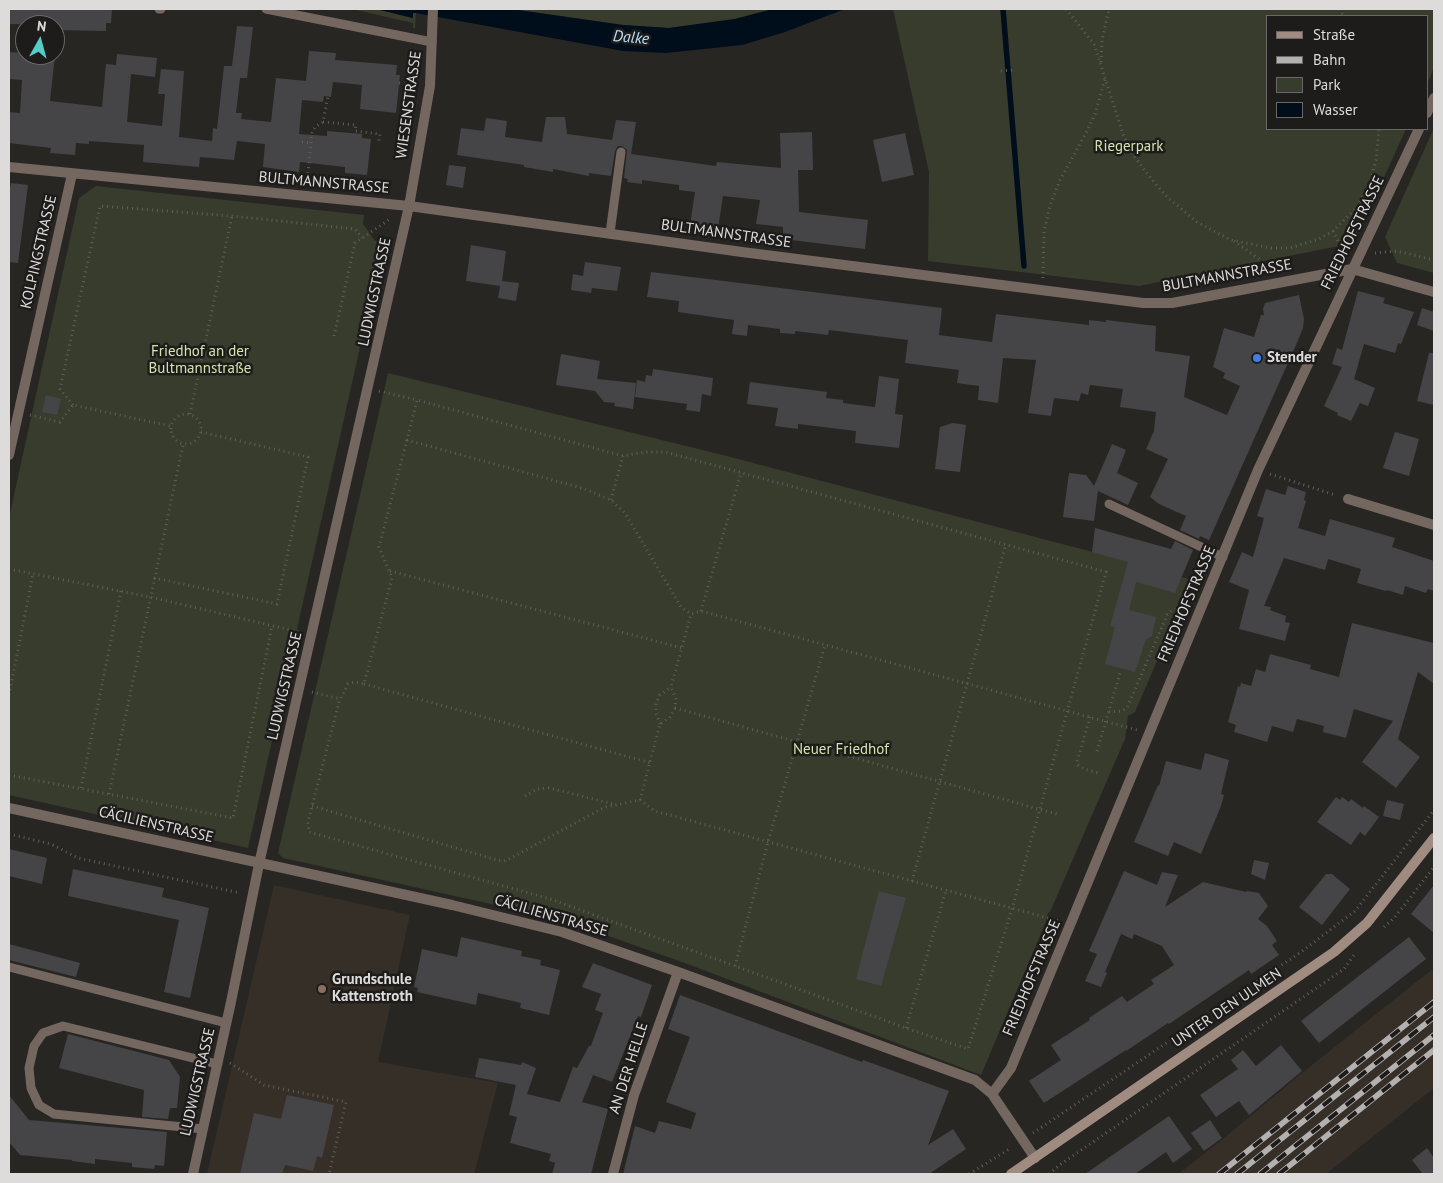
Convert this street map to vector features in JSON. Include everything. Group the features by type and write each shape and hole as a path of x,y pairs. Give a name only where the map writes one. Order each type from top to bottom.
{"main road":[{"name":"UNTER DEN ULMEN","path":"1011,1174 1334,952 1368,923 1434,838"}],"street":[{"name":"WIESENSTRASSE","path":"409,206 430,86 433,14"},
{"path":"1428,112 1434,98"},
{"name":"FRIEDHOFSTRASSE","path":"992,1094 1010,1068 1258,470 1420,130"},
{"name":"BULTMANNSTRASSE","path":"9,167 409,206 789,258 1143,303 1172,303 1352,269 1434,292"},
{"name":"KOLPINGSTRASSE","path":"9,455 72,174"},
{"name":"LUDWIGSTRASSE","path":"193,1174 260,864 409,206"},
{"path":"1348,499 1434,525"},
{"name":"CÄCILIENSTRASSE","path":"9,808 452,905 562,932 975,1080 992,1094 1035,1158"},
{"name":"AN DER HELLE","path":"613,1174 634,1095 678,972"}],"lane":[{"path":"266,9 432,42"},
{"path":"610,233 621,152"},
{"path":"1109,504 1223,556"},
{"path":"9,967 226,1023"},
{"path":"203,1129 54,1114 39,1105 31,1088 29,1068 34,1046 43,1033 63,1026 134,1044 218,1060"}],"path":[{"path":"1066,9 1094,44 1124,137 1132,153 1148,175 1167,197 1197,222 1231,240 1266,264 1271,283"},
{"path":"1100,66 1102,40 1109,9"},
{"path":"1002,71 1014,70"},
{"path":"1042,289 1044,232 1050,205 1060,180 1083,140 1095,114 1105,78"},
{"path":"399,83 413,84"},
{"path":"402,143 407,84"},
{"path":"323,122 328,96"},
{"path":"306,196 311,143 315,127 323,122 356,125 355,132 380,134 379,141"},
{"path":"1231,240 1271,248 1290,248 1319,239 1333,231 1356,208 1369,186 1376,160 1379,130"},
{"path":"302,142 311,143"},
{"path":"170,426 73,405 60,389 100,206 232,216 355,229 362,238"},
{"path":"334,336 355,243 409,206"},
{"path":"190,414 232,216"},
{"path":"1333,231 1352,269"},
{"path":"1359,255 1392,251 1434,260"},
{"path":"369,388 623,456 644,452 665,452 1106,572 1012,909 968,1049 550,899 309,832 308,822 340,699 348,684 355,682 651,763"},
{"path":"364,684 392,578 379,547 417,400"},
{"path":"18,413 60,422 73,405"},
{"path":"181,414 190,414 201,424 201,432 198,439 191,444 183,445 176,442 171,434 170,426 174,419 181,414"},
{"path":"154,578 277,604 308,457 201,432"},
{"path":"408,440 585,489 611,500 625,513 681,607 691,614"},
{"path":"109,794 183,445"},
{"path":"611,500 623,456"},
{"path":"1258,470 1348,499"},
{"path":"701,611 741,473"},
{"path":"912,881 1006,544"},
{"path":"9,569 150,597 313,635"},
{"path":"390,570 682,648"},
{"path":"9,695 33,574"},
{"path":"81,788 121,592"},
{"path":"1108,712 1122,711 1127,708 1167,615 1172,610 1180,609 1198,616"},
{"path":"691,614 701,611 1150,733"},
{"path":"640,800 660,724 656,713 656,703 660,695 671,687 691,614"},
{"path":"9,775 233,818 272,626"},
{"path":"735,966 768,842 825,645"},
{"path":"1098,751 1120,673"},
{"path":"660,724 670,717 675,708 676,699 671,687"},
{"path":"300,690 340,699"},
{"path":"675,708 1060,815"},
{"path":"1090,717 1077,762 1084,769 1099,773"},
{"path":"525,796 536,789 549,788 614,804"},
{"path":"312,806 497,860 504,860 614,804 640,800 655,811 1070,924"},
{"path":"1033,1133 1300,952 1355,911 1434,810"},
{"path":"9,834 51,844 78,858 253,896"},
{"path":"906,1028 946,890"},
{"path":"218,1060 264,1085 346,1102 328,1174"},
{"path":"969,1174 1012,1147"}],"shaded area":[{"name":"Grundschule Kattenstroth","path":"274,885 410,915 378,1062 498,1083 474,1174 207,1174"},
{"path":"1434,968 1434,1088 1326,1174 1178,1174 1302,1073"}],"green space":[{"path":"352,9 376,9 412,18 413,13 416,13 415,28 413,28 413,23"},
{"path":"511,9 773,9 735,19 669,28 623,25"},
{"name":"Riegerpark","path":"893,9 1434,9 1434,68 1428,82 1428,15 1266,15 1266,130 1406,130 1354,243 1139,286 928,261 929,172"},
{"path":"1434,128 1434,273 1397,263 1385,237"},
{"name":"Friedhof an der Bultmannstraße","path":"96,186 364,215 363,224 375,241 384,240 248,848 9,795 9,518 79,198"},
{"name":"Neuer Friedhof","path":"388,373 719,454 1108,556 1192,580 1135,712 1128,716 1125,739 1048,913 981,1075 682,962 563,920 283,858 278,853"}],"water":[{"name":"Dalke","path":"376,9 511,9 623,25 669,28 735,19 773,9 845,9 785,32 742,45 666,53 623,51 416,13 413,13 413,18"}],"building":[{"path":"9,9 112,9 111,23 106,23 106,31 65,30 65,15 15,15 15,24 9,24"},
{"path":"237,26 253,27 247,78 240,78 236,113 242,113 241,119 271,122 276,78 306,81 309,51 336,53 335,60 397,65 396,75 400,75 396,113 360,109 362,85 333,82 331,97 324,96 323,102 302,100 299,134 327,136 327,131 362,134 362,138 371,139 367,175 345,173 345,167 300,162 299,172 263,167 265,144 237,141 234,160 200,157 199,167 143,162 144,145 89,141 89,144 76,143 75,155 50,153 51,148 9,143 9,112 20,113 22,80 9,79 9,52 15,52 15,65 54,65 50,101 102,107 106,64 116,65 117,54 157,58 155,77 131,74 127,122 162,126 165,94 158,94 161,69 184,71 179,137 212,141 213,128 217,129 224,66 232,66"},
{"path":"546,117 565,117 567,134 612,140 616,120 636,122 631,154 716,166 717,162 781,168 780,133 812,132 813,170 798,170 799,212 868,220 865,249 783,239 783,227 756,224 760,200 723,196 718,229 690,225 695,192 679,190 679,185 642,180 642,184 627,182 628,179 624,178 627,150 622,146 618,146 615,151 611,176 589,173 589,176 553,169 553,172 524,167 524,165 457,155 461,128 484,131 486,118 507,121 505,137 542,142"},
{"path":"905,133 914,175 882,182 873,140"},
{"path":"449,165 466,167 463,188 446,185"},
{"path":"11,183 28,185 18,263 9,262 9,194"},
{"path":"471,245 506,251 502,281 519,283 516,301 498,298 500,286 466,281"},
{"path":"585,262 621,267 617,291 592,288 591,293 571,290 573,274 583,276"},
{"path":"651,272 942,308 939,335 992,342 996,314 1089,325 1089,320 1106,322 1106,320 1156,326 1155,351 1190,356 1184,397 1227,415 1240,386 1223,378 1225,373 1213,367 1224,328 1254,337 1261,315 1264,315 1265,303 1299,295 1304,319 1303,328 1296,345 1209,540 1200,536 1199,539 1180,530 1186,516 1159,504 1150,497 1168,459 1146,449 1154,431 1156,412 1120,407 1123,389 1090,385 1088,395 1081,393 1079,401 1054,398 1051,416 1028,413 1036,360 1003,358 998,403 978,400 979,386 957,383 959,370 905,363 908,340 829,330 828,335 795,331 795,334 780,333 780,329 748,325 747,336 732,334 734,320 678,312 679,301 647,297"},
{"path":"1358,291 1385,298 1383,303 1414,312 1401,344 1398,343 1395,353 1364,344 1354,379 1375,388 1368,406 1360,403 1351,421 1337,415 1338,413 1324,406 1342,367 1332,364 1337,348 1342,350"},
{"path":"1422,308 1434,312 1434,331 1417,325"},
{"path":"1429,353 1434,353 1434,405 1417,401"},
{"path":"561,354 600,361 597,379 636,383 633,409 614,406 615,403 604,402 595,391 556,385"},
{"path":"653,369 713,378 711,396 702,394 700,412 686,410 687,404 635,397 637,380 645,382 646,375 652,376"},
{"path":"879,376 899,379 895,414 903,415 899,448 855,443 856,431 798,424 798,429 775,426 778,408 747,404 750,382 827,392 826,398 843,400 843,403 875,407"},
{"path":"46,395 61,399 57,415 42,412"},
{"path":"953,423 966,425 960,472 935,469 940,427"},
{"path":"1395,432 1419,439 1409,476 1383,468"},
{"path":"1112,444 1126,450 1117,473 1138,483 1128,505 1098,491 1094,521 1063,517 1069,473 1086,475 1094,486"},
{"path":"1288,486 1306,492 1304,500 1306,501 1298,528 1325,536 1330,519 1395,538 1392,547 1434,561 1434,591 1428,589 1426,593 1405,586 1403,595 1357,583 1361,569 1328,559 1325,570 1284,558 1264,606 1271,607 1270,610 1286,616 1285,622 1290,623 1285,641 1239,629 1249,590 1229,582 1242,552 1253,557 1264,518 1257,516 1266,489 1285,495"},
{"path":"1095,528 1171,549 1175,541 1193,550 1175,593 1136,582 1129,610 1156,617 1152,636 1146,639 1135,672 1105,664 1115,627 1110,626 1128,562 1092,552"},
{"path":"1352,623 1434,643 1434,684 1418,672 1398,739 1420,757 1396,788 1362,762 1393,721 1354,709 1346,738 1323,732 1324,726 1297,719 1293,732 1272,726 1267,742 1234,732 1236,725 1228,722 1238,686 1240,687 1241,683 1251,686 1256,669 1265,672 1270,654 1311,665 1310,669 1339,677"},
{"path":"1205,753 1229,760 1221,794 1224,795 1221,806 1201,854 1174,842 1168,856 1134,842 1159,786 1166,761 1201,770"},
{"path":"1336,797 1340,800 1342,797 1349,802 1351,799 1379,817 1365,836 1360,832 1351,845 1317,822"},
{"path":"1387,800 1404,804 1400,820 1383,816"},
{"path":"9,849 47,858 42,884 9,876"},
{"path":"1254,860 1269,863 1265,880 1251,874"},
{"path":"73,869 164,888 162,897 209,908 190,998 164,992 179,920 68,896"},
{"path":"1124,871 1157,885 1162,872 1178,875 1165,907 1203,882 1246,892 1259,893 1268,906 1258,919 1267,926 1277,941 1272,945 1279,955 1251,974 1249,970 1169,1024 1044,1103 1029,1081 1061,1060 1051,1045 1090,1020 1089,1018 1122,996 1127,1002 1154,984 1151,980 1174,965 1162,946 1134,934 1132,939 1121,934 1105,972 1107,973 1101,987 1085,981 1097,954 1089,951"},
{"path":"1326,874 1332,874 1350,889 1322,925 1299,907"},
{"path":"1434,885 1434,933 1411,914"},
{"path":"879,891 906,898 881,986 856,979"},
{"path":"461,937 522,951 521,956 541,960 540,965 560,970 549,1015 520,1008 521,1003 478,993 476,1005 417,992 418,988 414,987 422,949 457,957"},
{"path":"1409,937 1426,959 1319,1043 1301,1021"},
{"path":"9,944 80,963 76,977 9,960"},
{"path":"593,963 652,985 641,1017 638,1016 612,1082 593,1075 582,1102 608,1109 591,1174 552,1174 555,1163 549,1161 551,1154 510,1143 517,1117 509,1115 516,1085 475,1077 479,1058 521,1065 522,1062 536,1068 527,1094 560,1102 573,1067 577,1068 589,1046 591,1046 603,1013 595,1010 601,994 582,987"},
{"path":"680,995 862,1062 863,1060 949,1091 928,1145 953,1129 966,1149 929,1174 623,1174 635,1126 655,1133 659,1121 691,1129 696,1113 666,1102 690,1037 668,1029"},
{"path":"68,1034 169,1060 180,1077 177,1108 170,1108 168,1119 142,1117 144,1090 59,1068"},
{"path":"1281,1045 1302,1071 1249,1115 1239,1101 1216,1117 1200,1095 1238,1069 1231,1060 1243,1050 1256,1066"},
{"path":"9,1095 29,1120 167,1132 164,1166 155,1165 154,1169 132,1167 132,1163 95,1159 95,1164 20,1155 9,1142"},
{"path":"287,1095 334,1105 322,1158 317,1156 313,1171 285,1165 282,1174 240,1174 254,1113 281,1119"},
{"path":"1169,1116 1192,1149 1173,1163 1166,1152 1135,1174 1085,1174"},
{"path":"1210,1120 1222,1138 1204,1151 1191,1133"},
{"path":"1427,1148 1434,1158 1434,1174 1423,1174 1412,1160"}],"waterway":[{"path":"1003,9 1024,266"}],"railway":[{"path":"1219,1174 1434,1002"},
{"path":"1237,1174 1434,1017"},
{"path":"1260,1174 1434,1035"},
{"path":"1279,1174 1434,1050"}],"place":[{"name":"Stender","path":"1257,358"},
{"name":"Grundschule Kattenstroth","path":"322,989"}]}
